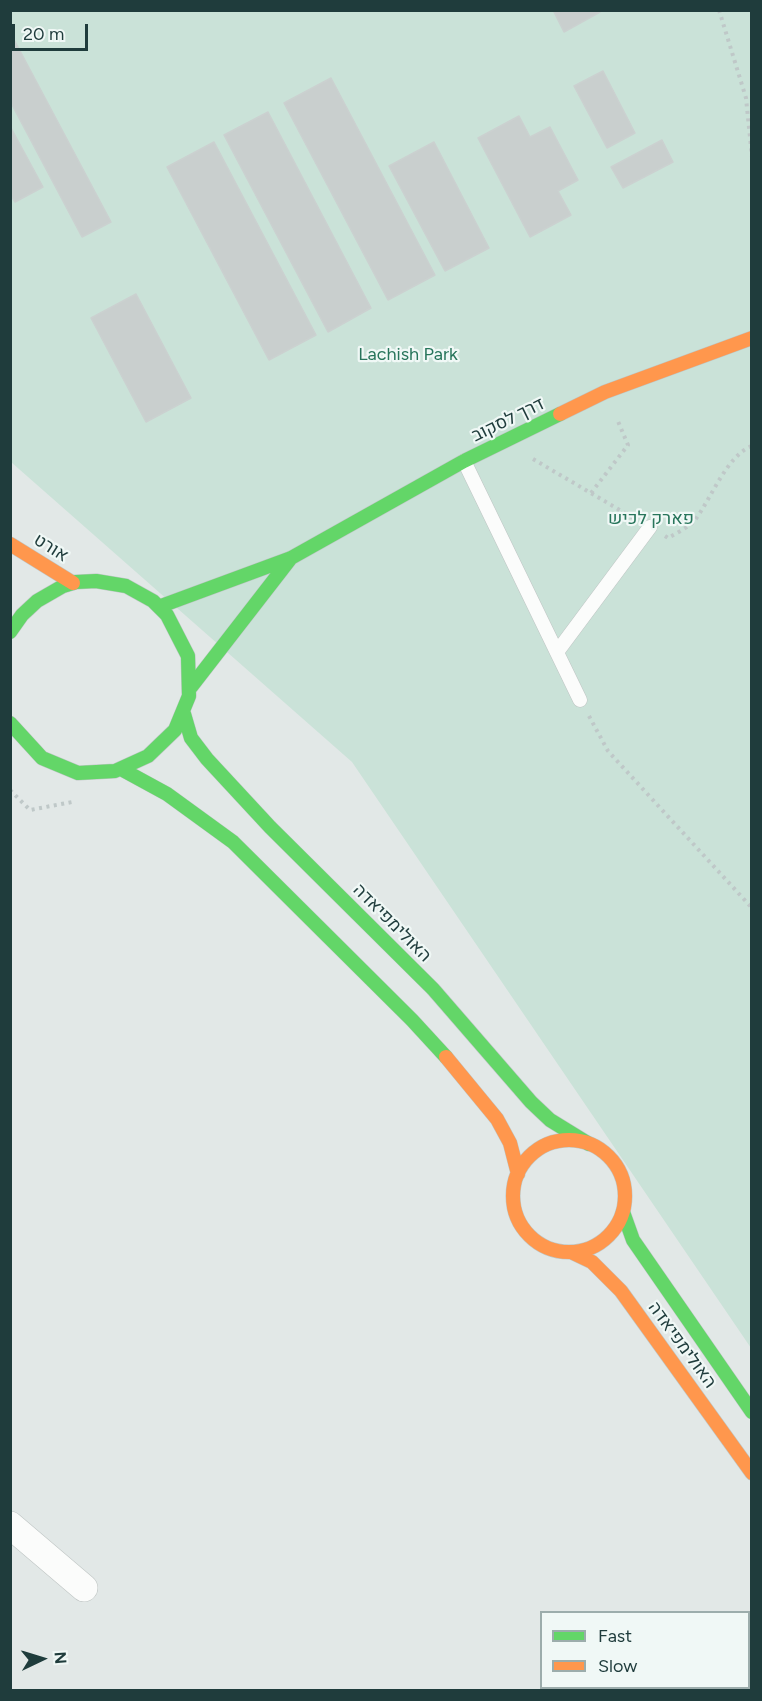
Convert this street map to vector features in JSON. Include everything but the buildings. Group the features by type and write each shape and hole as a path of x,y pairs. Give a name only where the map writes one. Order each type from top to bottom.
{"street":[{"name":"דרך לסקוב","path":"160,606 291,558 464,461 605,392 752,338"},
{"name":"אורט","path":"10,544 73,583"},
{"name":"דרך לסקוב","path":"191,687 291,558"},
{"path":"10,632 20,616 44,595 73,583 104,581 134,589 160,606 179,630 189,657 191,687 184,714 169,739 148,758 123,770 85,773 35,760 10,723"},
{"name":"האולימפיאדה","path":"184,714 191,738 207,759 270,827 433,988 531,1102 550,1120 589,1144"},
{"path":"123,770 167,795 233,842 412,1020 456,1068 497,1119 510,1143 518,1174"},
{"path":"573,1140 589,1144 604,1152 615,1164 622,1179 625,1198 623,1212 617,1225 608,1236 591,1247 572,1252 555,1250 540,1244 530,1238 518,1220 514,1205 514,1189 518,1174 528,1158 540,1149 556,1142 573,1140"},
{"name":"האולימפיאדה","path":"623,1212 633,1240 752,1412"},
{"name":"האולימפיאדה","path":"572,1252 592,1262 621,1291 752,1473"},
{"path":"10,1525 84,1588"}],"lane":[{"path":"464,461 580,700"},
{"path":"557,652 650,528"}],"path":[{"path":"719,10 746,98 752,157"},
{"path":"591,493 628,445 605,392"},
{"path":"504,442 607,503"},
{"path":"668,538 694,522 734,459 744,449 752,446"},
{"path":"580,700 608,751 752,908"}],"green space":[{"name":"Lachish Park","path":"11,11 751,11 751,1348 352,762 11,462"}],"traffic: fast":[{"path":"161,606 291,558 464,461 560,414"},
{"path":"191,687 291,558"},
{"path":"10,632 22,615 37,601 63,586 76,582 96,581 126,586 153,601 167,615 188,656 189,696 175,730 148,756 115,771 78,773 42,758 10,723"},
{"path":"184,714 191,738 207,759 270,827 433,989 531,1102 550,1120 589,1144"},
{"path":"123,770 167,794 233,842 412,1020 446,1057"},
{"path":"623,1212 633,1240 752,1412"}],"traffic: slow":[{"path":"560,414 605,392 752,338"},
{"path":"10,544 73,583"},
{"path":"446,1057 497,1119 510,1143 518,1174"},
{"path":"569,1140 590,1145 608,1157 620,1175 625,1196 620,1217 608,1235 590,1247 569,1252 548,1247 530,1235 518,1217 513,1196 518,1175 530,1157 548,1145 569,1140"},
{"path":"571,1252 592,1262 621,1291 752,1473"}],"park label":[{"name":"פארק לכיש","path":"651,519"}]}
